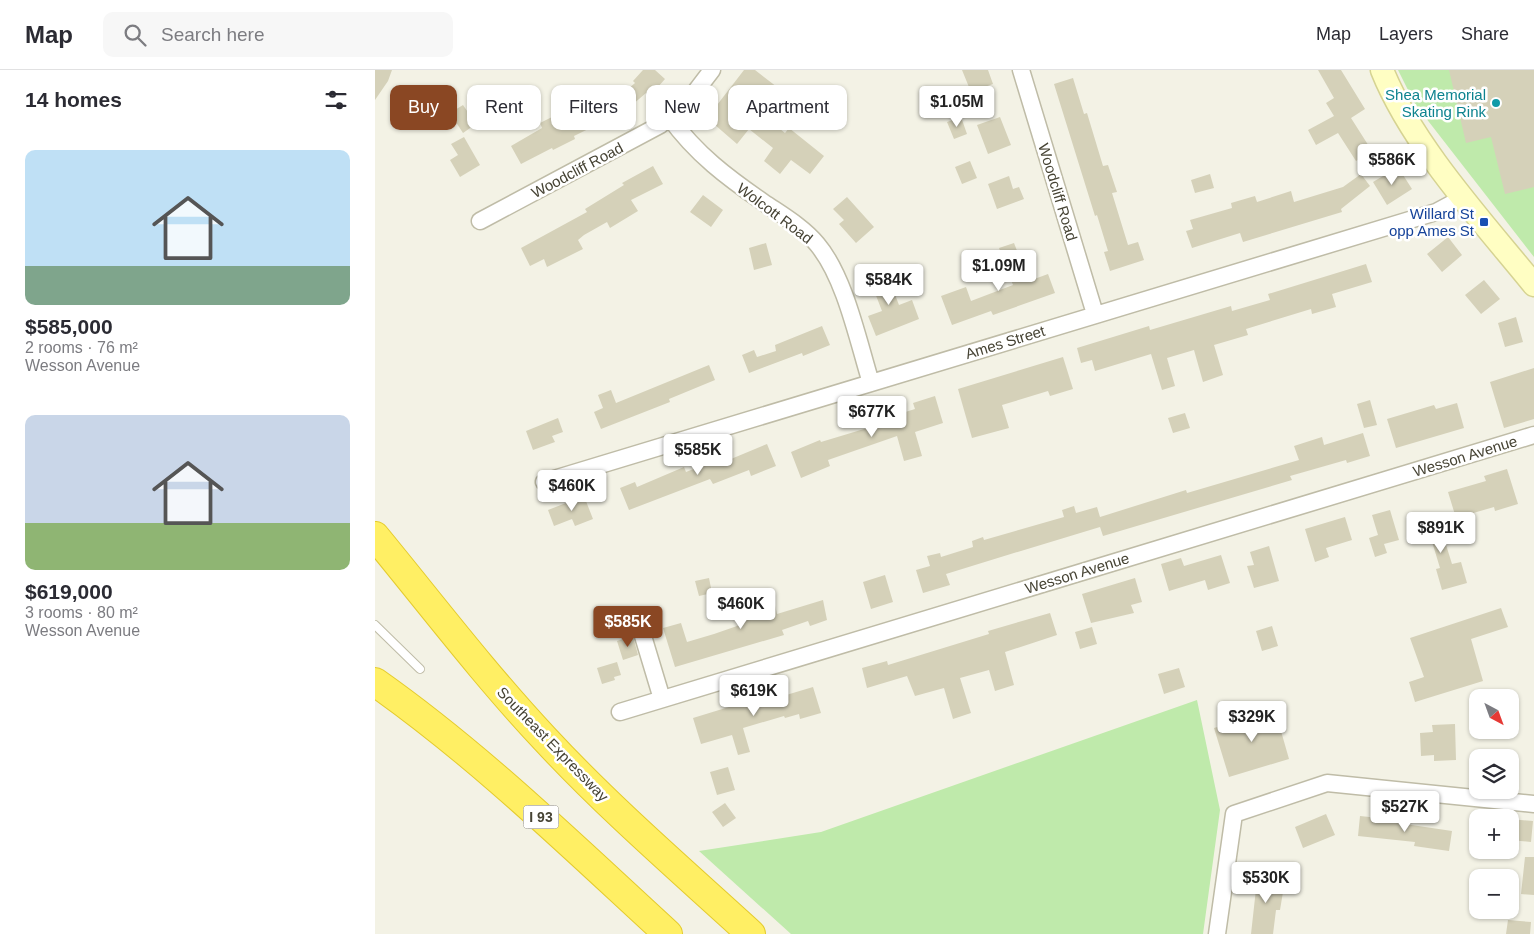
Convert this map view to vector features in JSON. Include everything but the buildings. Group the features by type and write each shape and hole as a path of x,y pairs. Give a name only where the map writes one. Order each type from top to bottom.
{"highway":[{"name":"Southeast Expressway","path":"375,536 486,672 546,740 592,787 751,934"},
{"name":"I 93","path":"375,682 430,723 489,772 668,934"}],"main road":[{"path":"1382,70 1406,118 1464,197 1534,285"}],"street":[{"name":"Woodcliff Road","path":"700,85 711,70"},
{"name":"Woodcliff Road","path":"1021,70 1095,314"},
{"name":"Woodcliff Road","path":"480,221 652,130"},
{"name":"Wolcott Road","path":"679,130 707,160 803,231 824,253 840,285 871,383"},
{"name":"Ames Street","path":"543,482 1436,212 1464,197"},
{"name":"Wesson Avenue","path":"620,712 1534,435"},
{"path":"643,636 662,699"},
{"path":"1217,934 1233,814 1327,783 1534,804"}],"lane":[{"path":"375,625 420,669"}],"green space":[{"path":"1398,70 1534,70 1534,257 1415,104"},
{"path":"1197,700 1220,810 1203,934 791,934 699,851 821,832"}],"place":[{"name":"Shea Memorial Skating Rink","path":"1496,103"},
{"name":"Willard St opp Ames St","path":"1484,222"}]}
